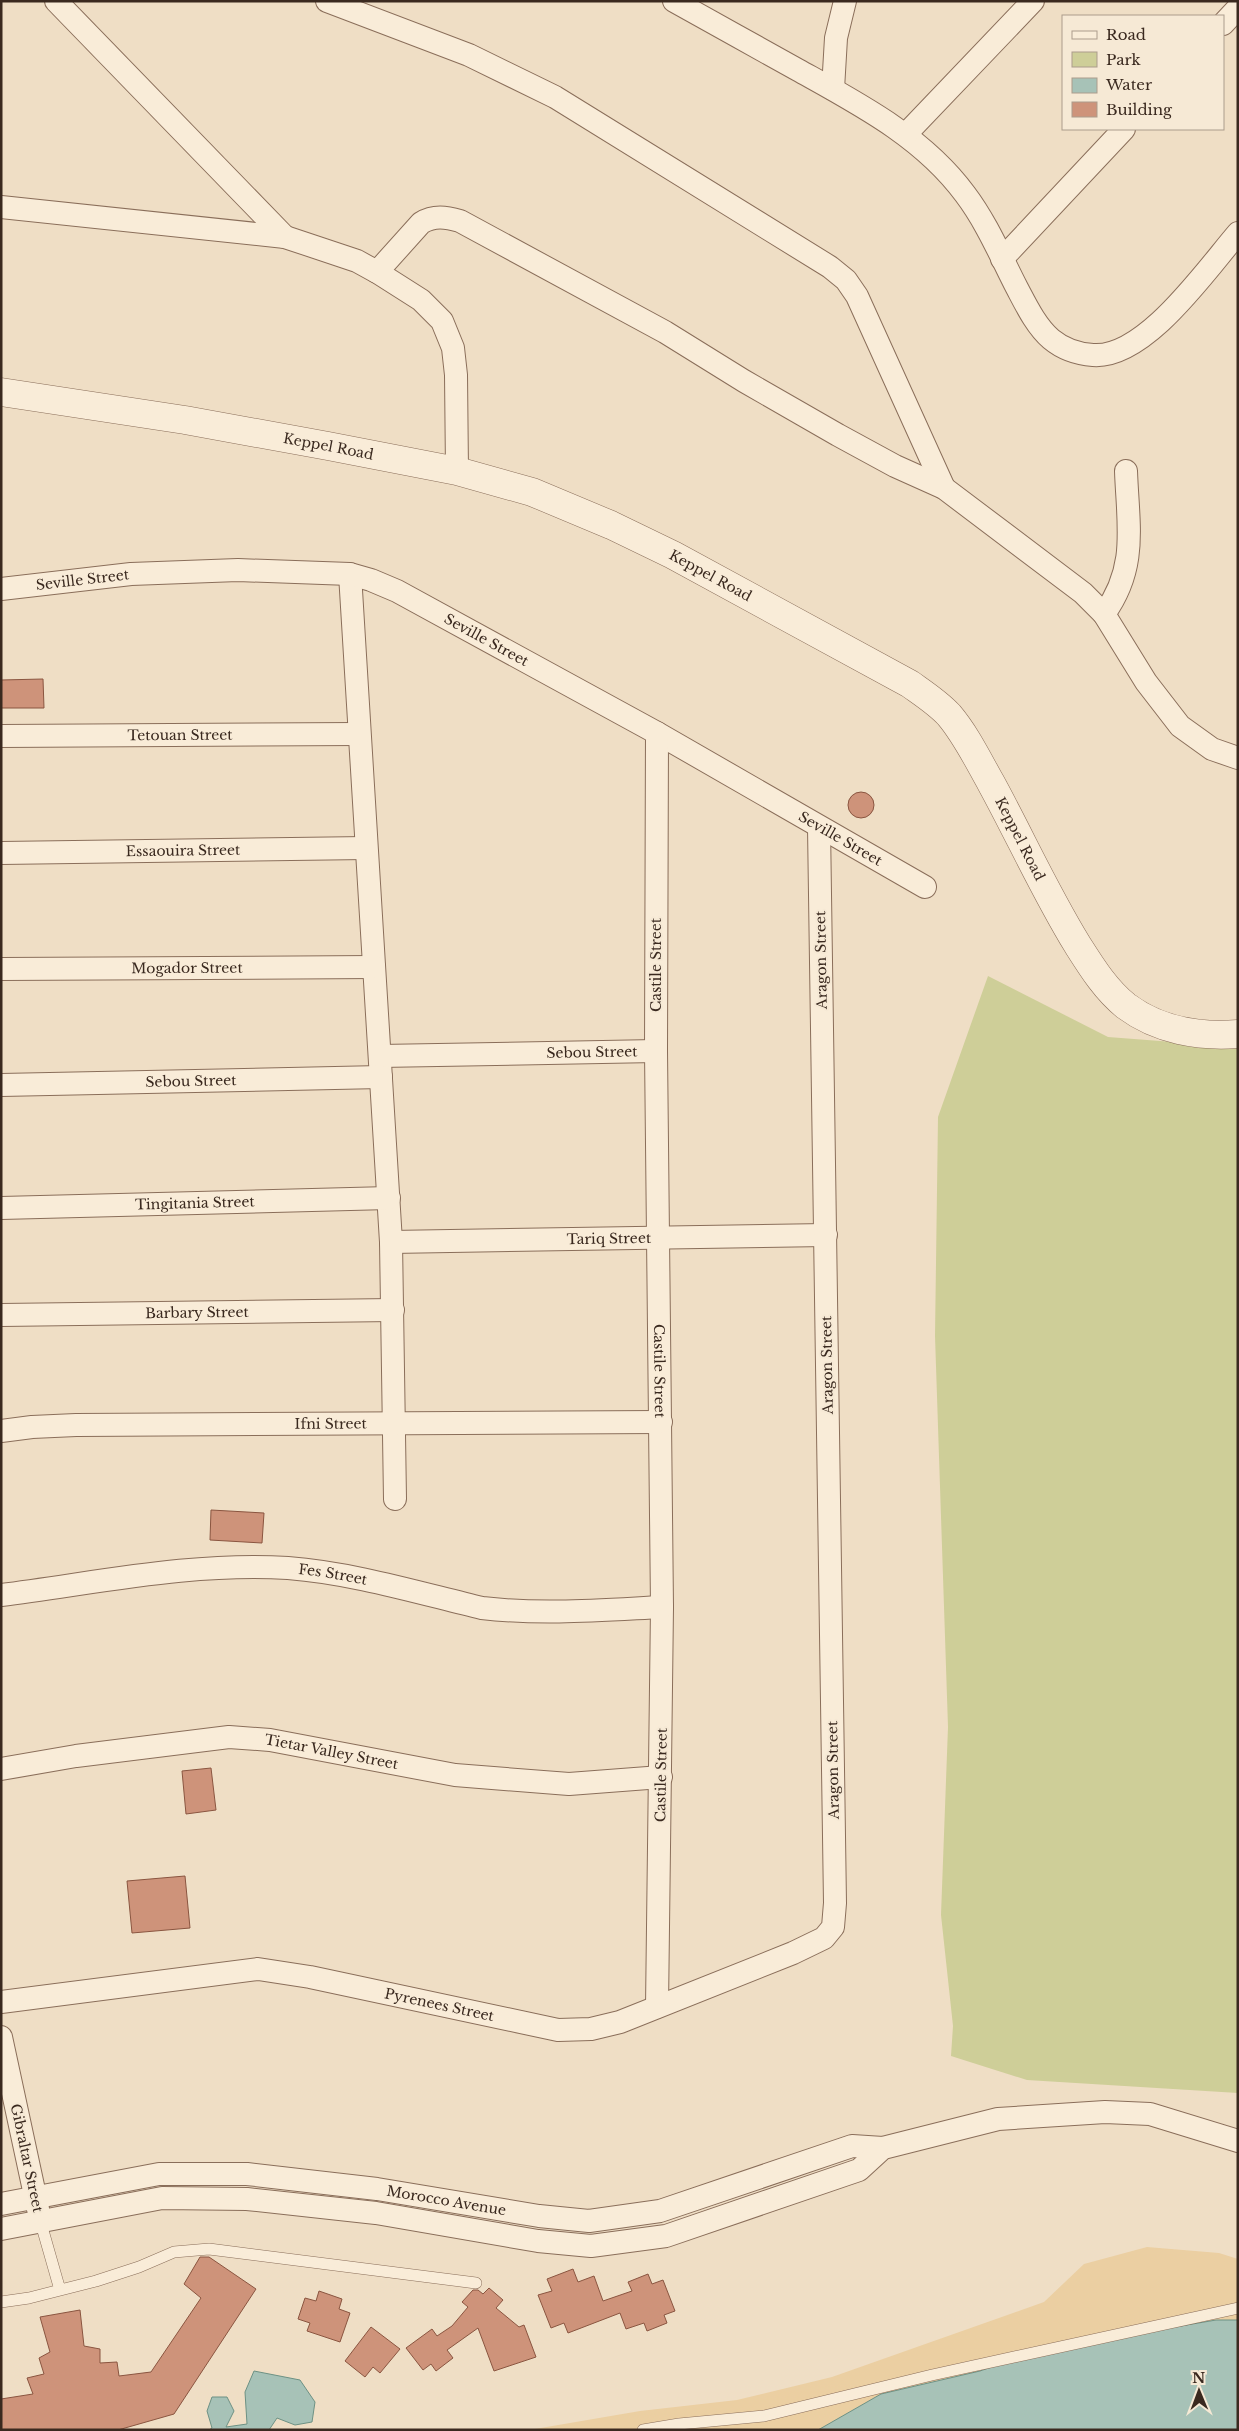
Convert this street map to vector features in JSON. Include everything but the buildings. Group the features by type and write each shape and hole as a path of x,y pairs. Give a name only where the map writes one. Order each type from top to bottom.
{"street":[{"path":"56,1 285,237"},
{"path":"327,1 469,55 555,97 830,267 846,280 857,296 944,488"},
{"path":"674,1 833,89 906,134 947,172 966,194 1037,322 1051,338 1078,353 1095,356 1114,353 1151,332 1238,233"},
{"path":"833,89 836,38 845,1"},
{"path":"906,134 1033,1"},
{"path":"1224,23 1238,8"},
{"path":"1002,259 1123,130"},
{"path":"1,207 285,237 357,261 377,272 421,300 442,321 446,330 453,348 456,375 457,471"},
{"path":"377,272 421,223 428,218 440,217 460,221 665,332 744,381 838,435 895,466 944,488 1054,569 1104,614 1146,682 1180,726 1212,749 1238,758"},
{"name":"Keppel Road","path":"1,392 185,420 457,471 532,492 611,525 673,555 795,620 926,695 950,716 966,739 1067,927 1100,979 1113,994 1140,1015 1170,1028 1202,1034 1238,1034"},
{"path":"1104,614 1120,588 1127,565 1126,472"},
{"name":"Seville Street","path":"1,589 90,578 173,572 248,570 350,574 371,580 397,591 657,733 925,887"},
{"path":"350,574 389,1198 393,1310 395,1499"},
{"name":"Castile Street","path":"657,733 656,1051 662,1607 657,2008"},
{"name":"Tetouan Street","path":"1,736 359,734"},
{"name":"Aragon Street","path":"819,826 835,1903"},
{"name":"Essaouira Street","path":"1,853 366,848"},
{"name":"Mogador Street","path":"1,969 374,967"},
{"name":"Sebou Street","path":"1,1085 656,1051"},
{"name":"Tingitania Street","path":"1,1208 389,1198"},
{"name":"Tariq Street","path":"391,1242 826,1235"},
{"name":"Barbary Street","path":"1,1315 393,1310"},
{"name":"Ifni Street","path":"1,1431 32,1427 76,1425 660,1422"},
{"name":"Fes Street","path":"1,1596 206,1568 242,1567 315,1572 482,1608 511,1611 542,1612 662,1607"},
{"name":"Tietar Valley Street","path":"1,1769 76,1756 229,1737 270,1740 465,1776 569,1784 661,1777"},
{"name":"Pyrenees Street","path":"1,2002 258,1969 310,1977 558,2030 591,2029 620,2022 657,2008 793,1953 824,1938 833,1927 835,1903"},
{"name":"Gibraltar Street","path":"1,2037 40,2220"},
{"path":"1,2230 40,2220 162,2198 247,2198 376,2213 538,2241 591,2246 666,2236 859,2170 883,2148 998,2119 1105,2112 1150,2114 1238,2142"},
{"name":"Morocco Avenue","path":"1,2204 35,2196 159,2174 247,2174 377,2189 539,2216 589,2221 660,2212 852,2146 883,2148"}],"lane":[{"path":"40,2220 60,2290"},
{"path":"1,2302 60,2290 139,2267 174,2252 209,2249 476,2283"},
{"path":"643,2430 679,2424 764,2416 932,2375 1238,2308"}],"green space":[{"path":"988,976 1108,1037 1238,1047 1238,2093 1027,2080 951,2056 953,2026 941,1915 948,1727 935,1336 938,1117"}],"sand":[{"path":"1147,2247 1219,2253 1238,2259 1238,2320 1216,2320 1161,2328 1040,2350 980,2371 881,2394 818,2430 529,2430 640,2411 737,2400 832,2377 1044,2302 1084,2264"}],"water":[{"path":"1216,2320 1238,2320 1238,2430 818,2430 881,2394 980,2371 1040,2350"},
{"path":"254,2371 300,2380 315,2402 312,2422 295,2425 277,2418 269,2430 209,2430 212,2428 207,2411 212,2397 227,2397 234,2411 226,2427 247,2424 245,2392"}]}
